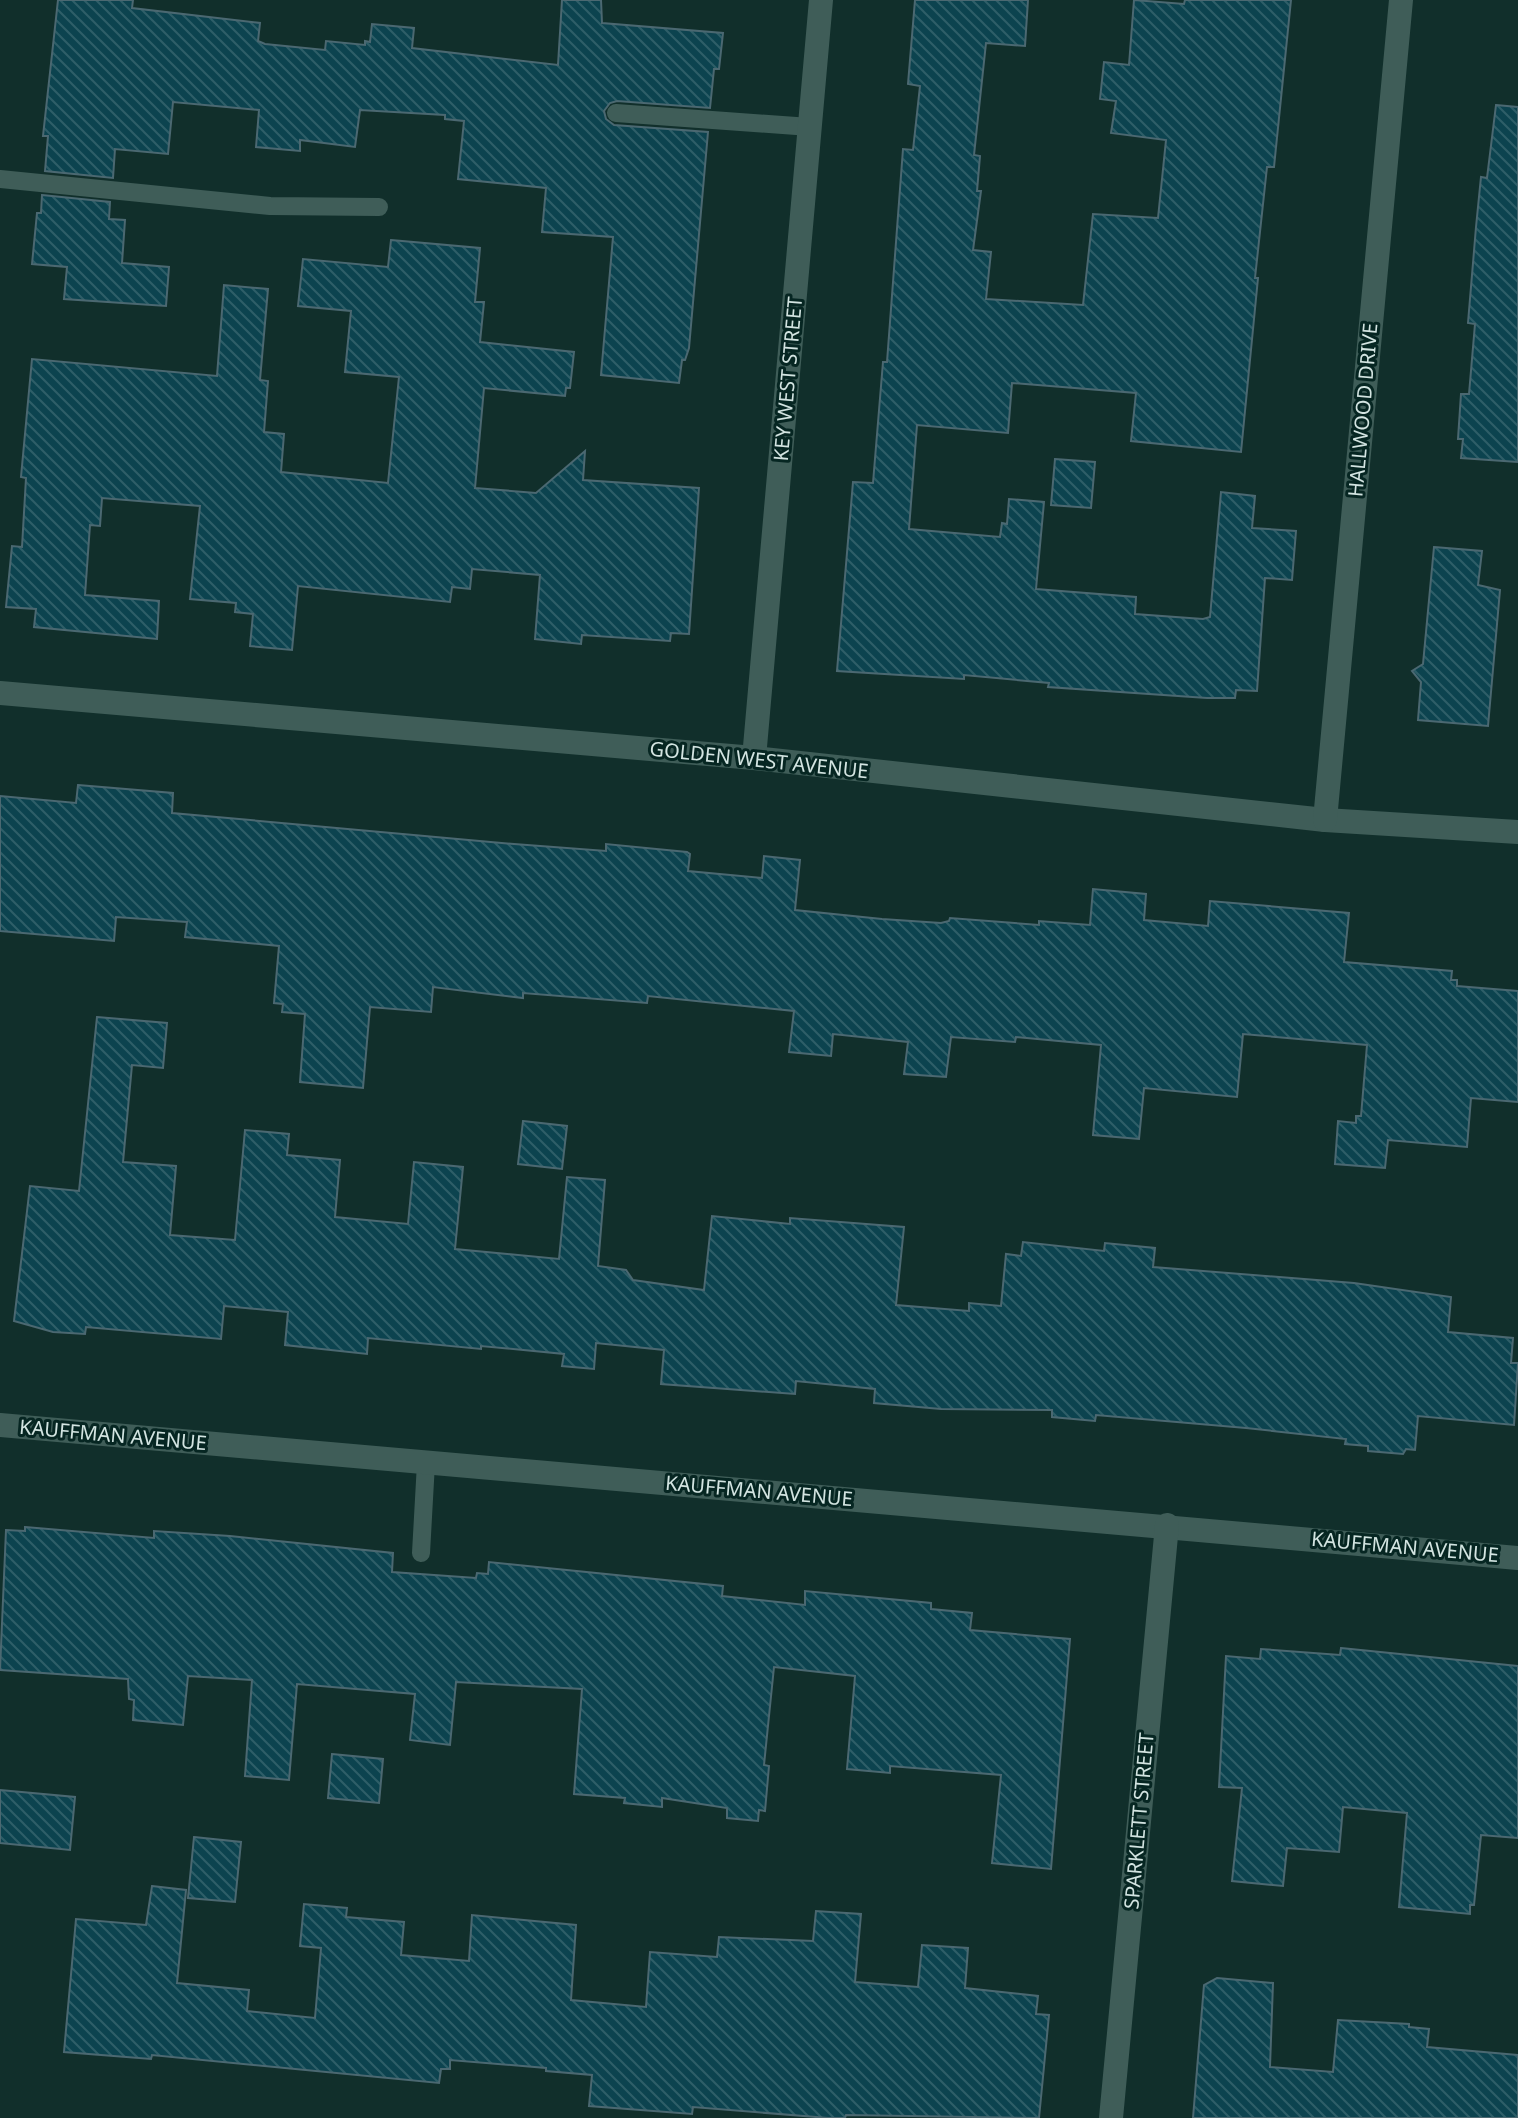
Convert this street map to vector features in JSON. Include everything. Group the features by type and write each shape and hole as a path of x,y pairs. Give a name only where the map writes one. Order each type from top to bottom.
{"street":[{"name":"KEY WEST STREET","path":"754,758 821,0"},
{"name":"HALLWOOD DRIVE","path":"1325,820 1401,0"},
{"name":"GOLDEN WEST AVENUE","path":"0,693 754,758 1325,820 1518,832"},
{"name":"KAUFFMAN AVENUE","path":"0,1425 1518,1558"},
{"name":"SPARKLETT STREET","path":"1111,2118 1167,1525"}],"lane":[{"path":"616,113 810,127"},
{"path":"0,179 270,206 379,207"},
{"path":"421,1553 426,1463"}],"building":[{"path":"58,0 133,0 132,8 260,23 258,41 265,44 325,50 326,41 365,45 365,41 370,42 372,24 414,28 412,48 558,65 562,0 601,0 602,23 723,33 719,69 714,69 710,108 617,101 610,103 604,111 606,119 614,125 708,132 689,348 685,360 682,360 679,383 601,375 613,237 542,232 546,188 458,179 464,121 445,119 445,115 360,110 355,147 300,140 300,151 256,147 259,110 173,102 168,154 115,149 113,178 45,171 48,136 43,136"},
{"path":"915,0 1028,0 1025,46 986,43 974,155 980,156 977,191 981,191 973,250 991,252 986,299 1083,305 1093,214 1158,218 1166,140 1111,133 1116,101 1100,99 1104,62 1129,65 1134,0 1184,4 1185,0 1291,0 1274,167 1267,167 1241,452 1131,441 1136,393 1012,383 1008,433 917,425 909,529 1000,537 1002,523 1007,524 1009,499 1044,502 1036,589 1136,597 1135,614 1203,619 1210,617 1221,492 1255,496 1252,528 1296,531 1292,580 1265,578 1257,691 1236,690 1235,698 1207,698 1048,687 1049,683 964,675 964,679 837,671 853,482 873,483 883,362 887,362 903,149 913,150 920,86 908,84"},
{"path":"1496,105 1518,107 1518,462 1461,458 1463,439 1458,439 1461,394 1469,394 1475,324 1468,323 1481,177 1487,178"},
{"path":"42,195 110,202 109,219 125,220 122,263 169,267 166,306 64,299 67,267 32,264"},
{"path":"391,240 480,248 475,302 484,302 480,342 574,352 570,388 566,388 565,396 484,388 475,488 536,493 585,451 583,480 699,488 689,634 671,633 670,641 582,635 581,644 535,639 540,575 472,569 470,589 452,587 450,602 298,586 292,650 250,646 253,614 235,612 236,603 190,599 200,506 102,498 100,526 90,525 85,595 159,601 157,639 34,627 36,609 6,607 12,546 22,547 26,478 21,477 32,359 217,376 224,285 268,289 260,380 268,381 264,432 284,434 281,472 388,483 399,377 345,372 351,311 298,306 303,259 388,267"},
{"path":"1055,459 1095,462 1091,508 1051,505"},
{"path":"1434,547 1482,551 1478,585 1500,590 1488,726 1418,720 1421,682 1412,671 1423,664"},
{"path":"78,785 173,793 172,813 606,851 606,844 687,852 690,854 688,871 762,878 764,856 800,860 795,910 882,919 941,923 950,918 1039,925 1039,921 1090,925 1093,889 1146,894 1144,920 1208,926 1210,901 1349,913 1344,962 1452,971 1451,980 1457,980 1457,986 1518,991 1518,1102 1471,1098 1467,1147 1388,1140 1385,1168 1335,1164 1338,1121 1356,1123 1356,1116 1361,1116 1367,1045 1243,1034 1237,1097 1144,1088 1139,1139 1093,1135 1101,1045 1016,1037 1015,1042 951,1037 946,1077 904,1074 908,1042 833,1034 831,1056 789,1052 794,1011 648,996 647,1003 523,993 523,998 433,987 431,1012 370,1007 363,1088 300,1082 305,1014 282,1012 283,1004 274,1003 279,946 185,937 187,922 116,917 114,941 0,931 0,796 76,803"},
{"path":"97,1017 167,1023 163,1068 132,1065 123,1162 176,1166 170,1235 235,1240 245,1130 289,1134 287,1155 340,1160 335,1217 408,1224 414,1162 463,1167 455,1249 559,1259 567,1177 605,1180 598,1266 626,1270 633,1280 704,1290 712,1216 790,1224 790,1218 904,1227 896,1305 969,1311 969,1303 1001,1306 1006,1254 1021,1256 1023,1242 1104,1251 1105,1243 1155,1248 1153,1267 1354,1283 1451,1297 1448,1332 1513,1338 1511,1363 1518,1363 1514,1425 1418,1416 1415,1450 1406,1449 1403,1454 1368,1451 1368,1446 1345,1444 1346,1439 1246,1428 1096,1415 1095,1421 1052,1417 1052,1410 941,1409 874,1403 875,1389 796,1381 795,1394 661,1384 664,1350 596,1343 594,1369 562,1366 564,1354 481,1346 481,1349 368,1338 367,1354 285,1345 288,1312 224,1306 221,1339 86,1327 85,1334 53,1332 14,1321 30,1186 79,1191"},
{"path":"523,1121 567,1126 562,1169 518,1164"},
{"path":"25,1527 154,1538 154,1531 230,1536 393,1553 392,1572 476,1578 477,1573 488,1574 489,1562 723,1586 722,1596 805,1605 805,1591 931,1603 931,1609 972,1613 970,1630 1070,1639 1051,1869 992,1863 1001,1775 890,1766 890,1773 847,1769 855,1676 774,1667 764,1765 769,1766 765,1811 759,1810 758,1821 727,1818 727,1808 662,1798 662,1807 624,1803 625,1798 574,1794 582,1689 456,1682 450,1745 410,1740 415,1694 297,1684 289,1780 245,1776 252,1680 188,1676 183,1725 133,1720 134,1700 129,1699 128,1679 0,1670 6,1530 25,1531"},
{"path":"1341,1648 1518,1666 1518,1838 1481,1835 1474,1905 1470,1905 1470,1914 1399,1907 1407,1813 1343,1807 1339,1852 1287,1848 1283,1886 1232,1881 1242,1788 1219,1787 1226,1656 1260,1659 1261,1649 1340,1655"},
{"path":"332,1754 383,1759 379,1803 328,1798"},
{"path":"0,1790 75,1797 70,1850 0,1843"},
{"path":"194,1837 241,1842 235,1902 188,1898"},
{"path":"152,1886 186,1890 177,1983 249,1990 247,2011 315,2018 321,1948 300,1946 304,1904 347,1908 346,1917 404,1922 401,1955 469,1961 472,1915 576,1925 571,2000 646,2007 650,1952 717,1957 719,1937 813,1941 816,1911 861,1914 855,1982 918,1987 922,1945 968,1948 965,1988 1038,1996 1036,2014 1049,2015 1039,2118 846,2115 845,2118 828,2118 693,2107 692,2114 589,2106 592,2075 546,2071 546,2068 450,2060 450,2069 441,2069 439,2083 152,2055 151,2059 64,2052 76,1919 146,1925"},
{"path":"1217,1978 1273,1983 1270,2067 1333,2072 1338,2020 1409,2024 1409,2027 1429,2029 1427,2047 1518,2055 1518,2118 1193,2118 1204,1985"}]}
